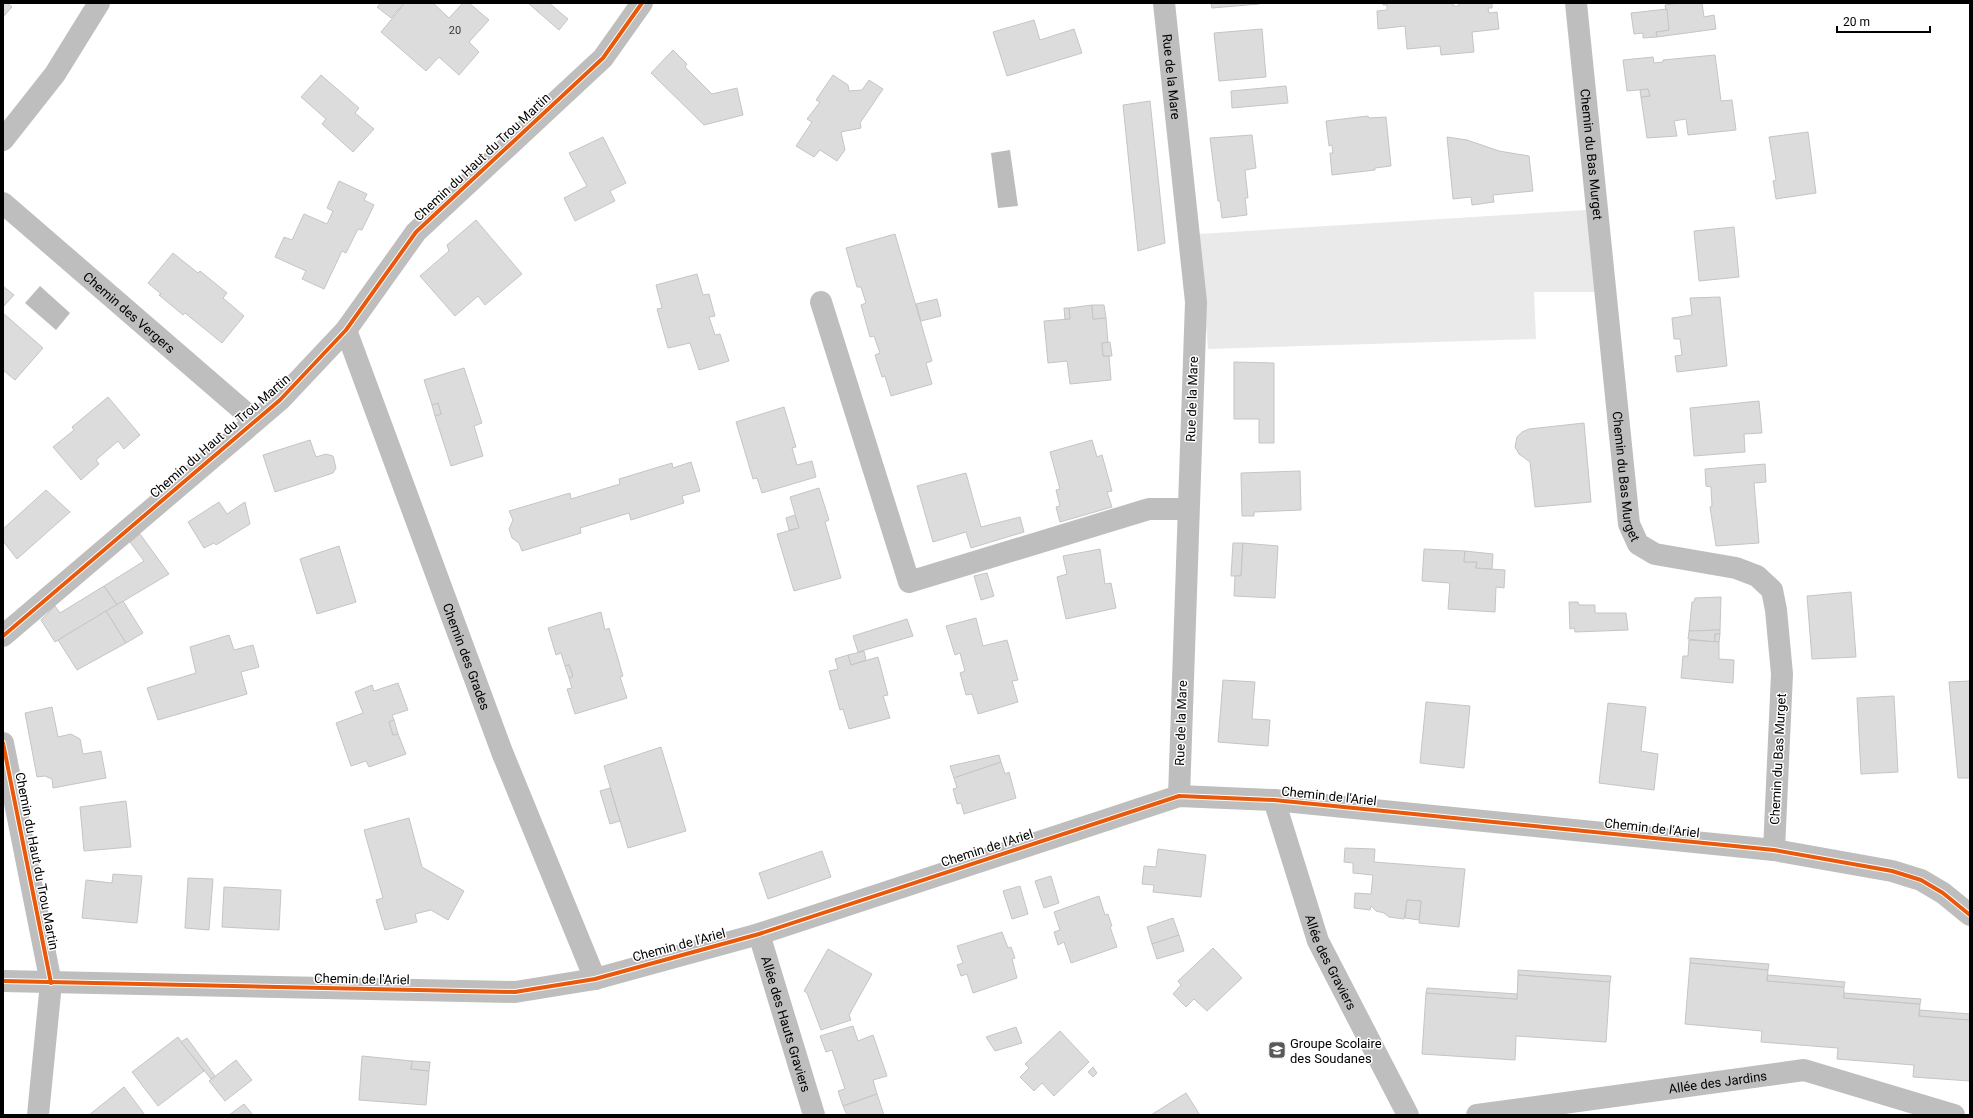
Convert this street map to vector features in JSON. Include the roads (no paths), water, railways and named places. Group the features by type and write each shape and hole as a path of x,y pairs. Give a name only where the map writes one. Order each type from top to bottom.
{"street":[{"path":"3,140 55,74 99,3"},
{"name":"Chemin du Haut du Trou Martin","path":"3,636 280,400 346,330 416,232 603,58 642,3"},
{"name":"Rue de la Mare","path":"1164,3 1196,302 1178,796"},
{"name":"Chemin du Bas Murget","path":"1576,3 1593,156 1629,524 1638,544 1656,554 1736,568 1757,576 1772,590 1776,610 1782,674 1774,850"},
{"name":"Chemin des Vergers","path":"3,203 255,421"},
{"path":"821,302 909,582 1150,509 1188,509"},
{"name":"Chemin des Grades","path":"346,330 502,752 595,979"},
{"name":"Chemin du Haut du Trou Martin","path":"3,743 51,983 38,1115"},
{"name":"Chemin de l'Ariel","path":"3,981 515,992 595,979 759,934 1178,796 1274,800 1774,850 1892,871 1921,880 1943,893 1970,915"},
{"name":"Allée des Graviers","path":"1274,800 1318,941 1408,1115"},
{"name":"Allée des Hauts Graviers","path":"759,934 814,1115"},
{"name":"Allée des Jardins","path":"1478,1115 1804,1070 1954,1115"}],"place":[{"name":"Groupe Scolaire des Soudanes","path":"1277,1050"}]}
